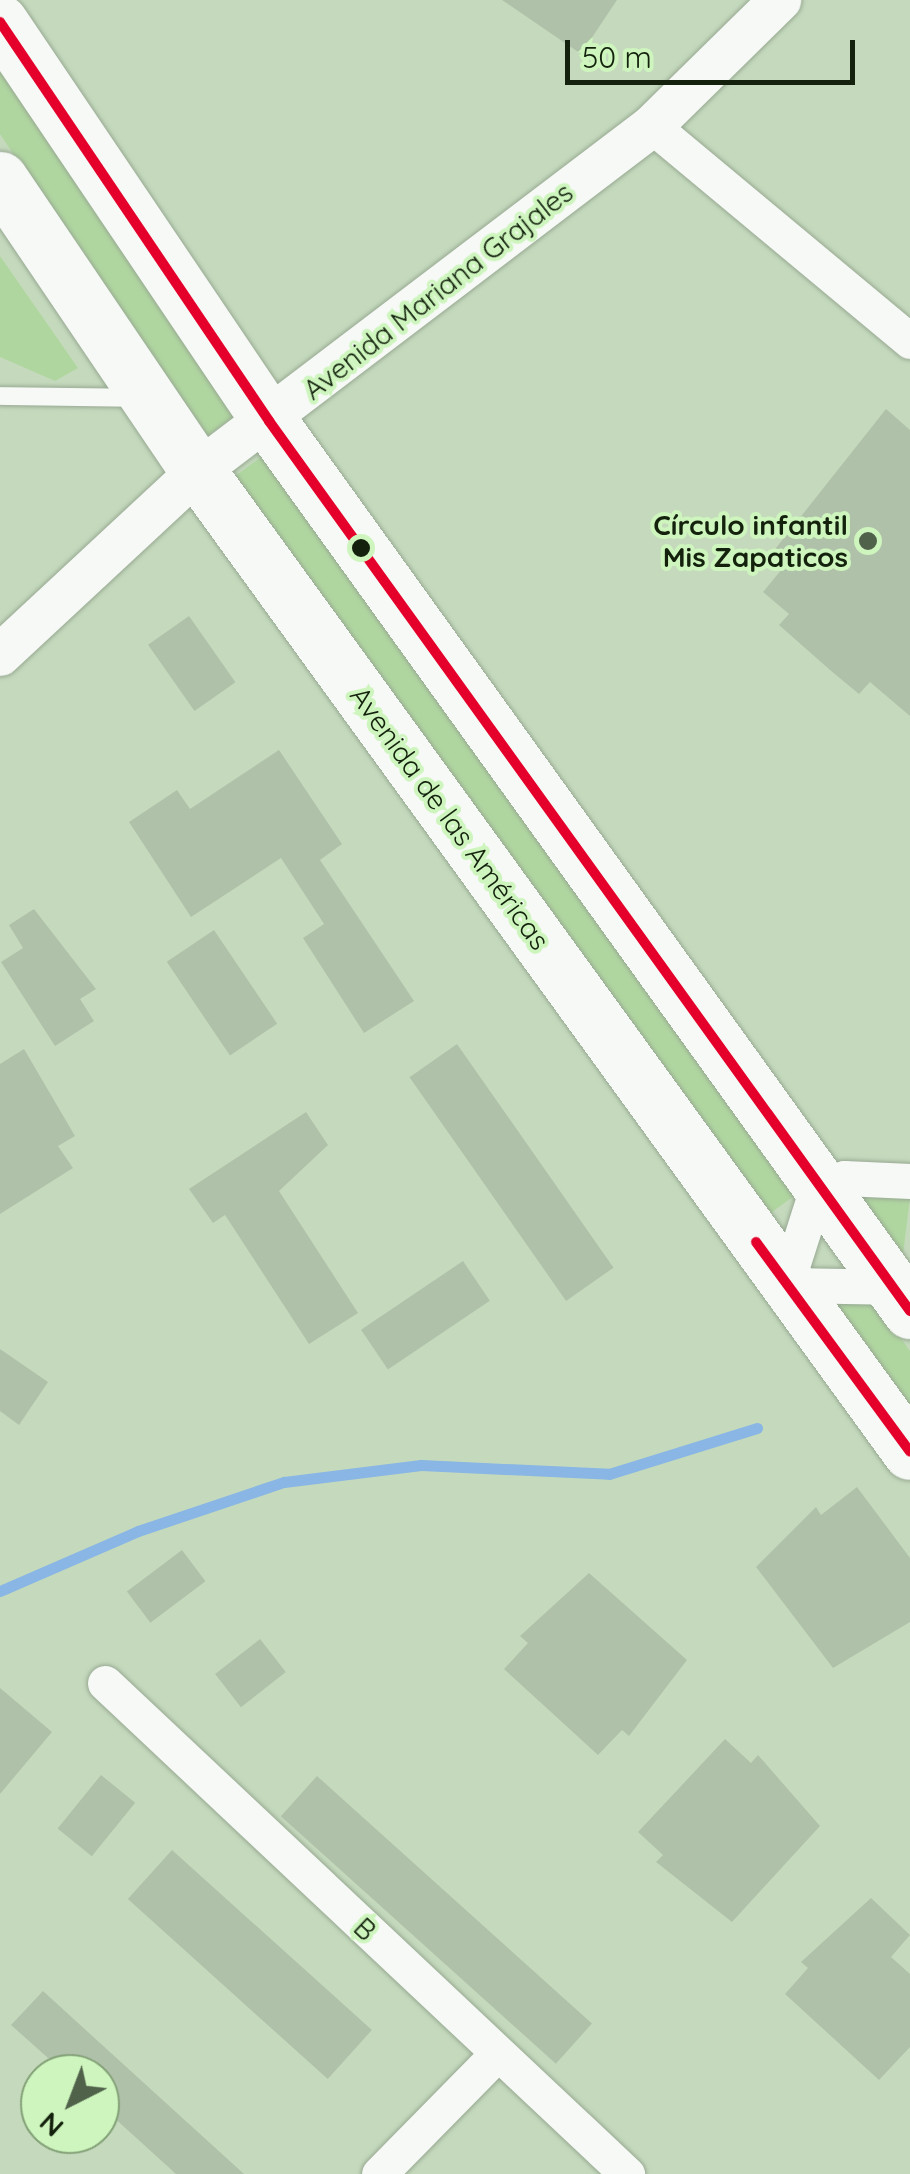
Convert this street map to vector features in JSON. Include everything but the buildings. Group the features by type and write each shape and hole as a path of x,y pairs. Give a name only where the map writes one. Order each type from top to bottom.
{"main road":[{"path":"0,22 269,421 820,1186 905,1293"},
{"name":"Avenida de las Américas","path":"0,179 198,470 910,1452"}],"street":[{"name":"Avenida Mariana Grajales","path":"0,655 198,470 269,421 652,126 758,7"},
{"path":"652,126 910,341"},
{"path":"905,1293 786,1285 820,1186 844,1178 910,1181"},
{"name":"B","path":"105,1682 628,2174"},
{"path":"380,2174 497,2054"}],"lane":[{"path":"0,396 147,397"}],"green space":[{"path":"0,67 235,416 204,438 0,134"},
{"path":"0,256 78,368 55,381 0,357"},
{"path":"264,455 799,1192 768,1215 232,478"},
{"path":"854,1195 910,1197 902,1263"},
{"path":"829,1304 876,1304 910,1351 910,1414"}],"waterway":[{"path":"0,1591 138,1531 284,1482 421,1465 609,1474 757,1428"}],"transit line":[{"path":"0,22 269,421 910,1311"},
{"path":"756,1242 910,1452"}],"place":[{"name":"Círculo infantil Mis Zapaticos","path":"868,541"}]}
